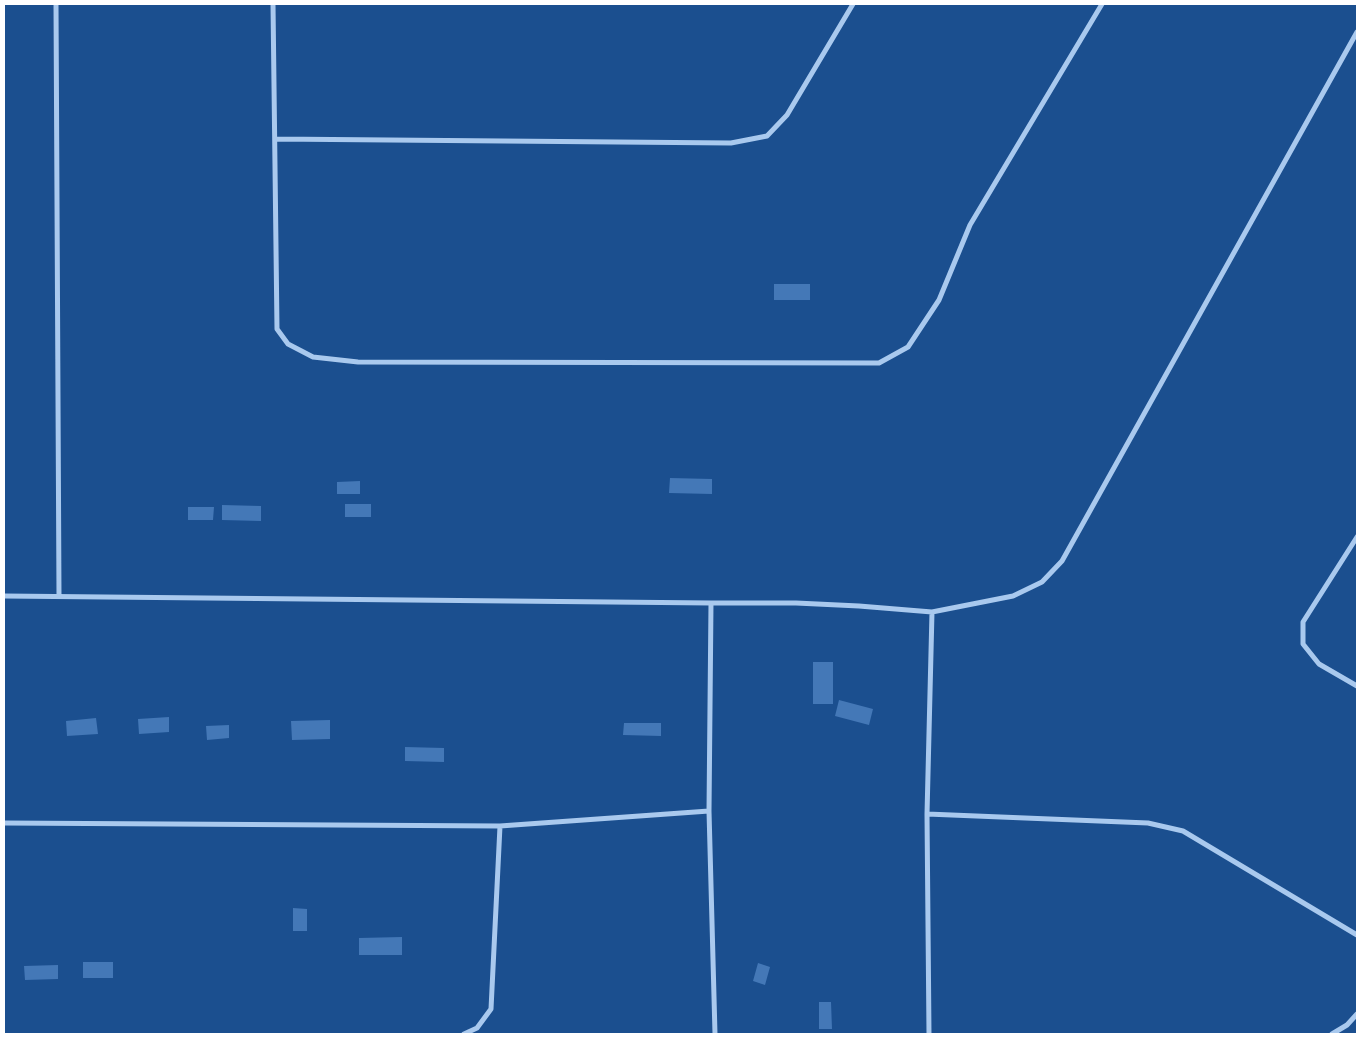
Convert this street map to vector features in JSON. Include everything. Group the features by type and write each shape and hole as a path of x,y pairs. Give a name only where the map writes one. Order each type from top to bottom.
{"street":[{"path":"56,4 58,596"},
{"path":"273,4 278,329 288,344 313,357 358,362 879,363 908,347 939,300 970,225 1102,4"},
{"path":"275,139 731,143 766,136 787,115 853,4"},
{"path":"4,596 796,603 932,612 1013,596 1042,582 1062,562 1357,32"},
{"path":"1357,537 1303,622 1302,644 1319,664 1357,686"},
{"path":"711,603 709,811 715,1034"},
{"path":"929,1034 927,814 932,612"},
{"path":"4,823 500,826 709,811"},
{"path":"927,814 1148,823 1183,831 1357,935"},
{"path":"464,1034 477,1028 491,1009 500,826"},
{"path":"1332,1034 1347,1025 1357,1014"}],"building":[{"path":"774,284 810,284 810,300 774,300"},
{"path":"670,478 712,479 712,494 669,493"},
{"path":"360,481 360,494 337,494 337,482"},
{"path":"345,504 371,504 371,517 345,517"},
{"path":"222,505 261,506 261,521 222,520"},
{"path":"188,507 214,507 213,520 188,520"},
{"path":"813,662 833,662 833,704 813,704"},
{"path":"839,700 873,709 869,725 835,716"},
{"path":"169,717 169,732 139,734 138,719"},
{"path":"96,718 98,734 67,736 66,721"},
{"path":"330,720 330,739 292,740 291,721"},
{"path":"624,723 661,723 661,736 623,735"},
{"path":"229,725 229,738 207,740 206,726"},
{"path":"405,747 444,748 444,762 405,761"},
{"path":"293,908 307,909 307,931 293,931"},
{"path":"402,937 402,955 359,955 359,938"},
{"path":"83,962 113,962 113,978 83,978"},
{"path":"758,963 770,967 765,985 753,981"},
{"path":"58,965 58,979 25,980 24,966"},
{"path":"819,1002 831,1002 832,1029 819,1029"}]}
